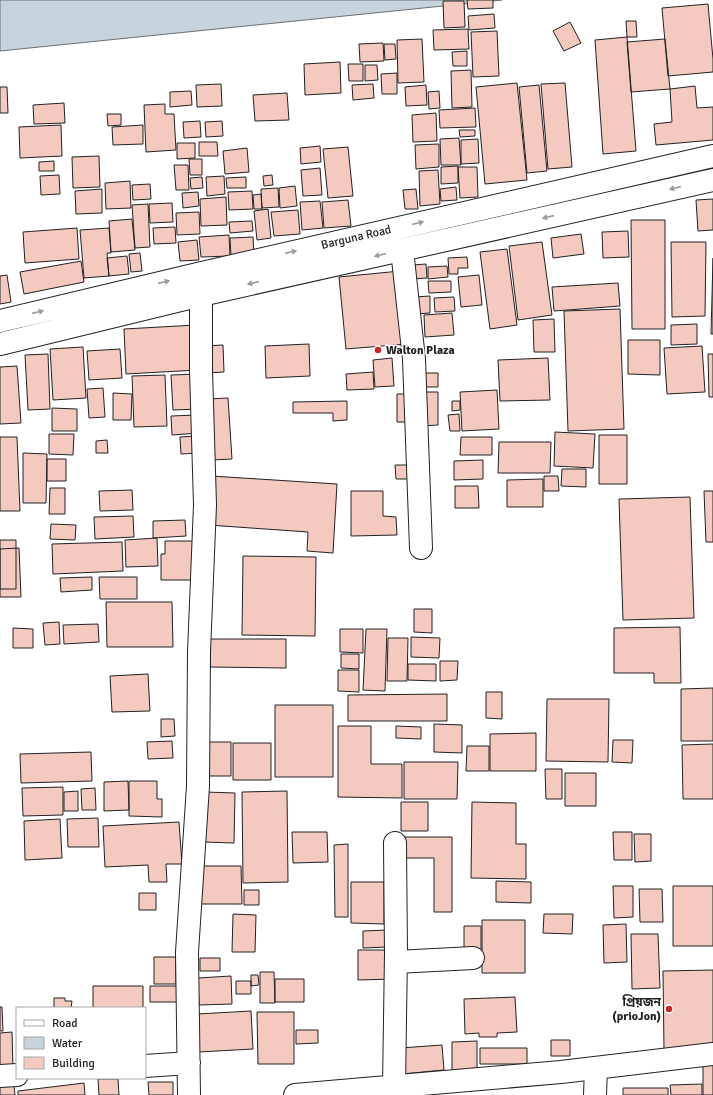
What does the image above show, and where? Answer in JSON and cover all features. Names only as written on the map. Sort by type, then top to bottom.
[{"type":"street","name":"Barguna Road","points":[[0,321],[202,273],[713,156]]},
{"type":"street","name":"Barguna Road","points":[[0,344],[201,295],[713,180]]},
{"type":"street","points":[[402,250],[414,359],[421,548]]},
{"type":"street","points":[[189,1095],[187,952],[198,786],[199,652],[205,505],[201,370],[201,295]]},
{"type":"street","points":[[394,1086],[396,962],[395,843]]},
{"type":"street","points":[[396,962],[473,958]]},
{"type":"street","points":[[295,1095],[561,1072],[713,1054]]},
{"type":"street","points":[[146,1066],[189,1063]]},
{"type":"street","points":[[596,1068],[596,1095]]},
{"type":"street","points":[[0,1076],[16,1075]]},
{"type":"water","points":[[0,0],[502,0],[0,51]]},
{"type":"building","points":[[467,0],[493,0],[493,8],[468,9]]},
{"type":"building","points":[[443,1],[464,1],[465,27],[444,28]]},
{"type":"building","points":[[708,4],[713,72],[668,76],[662,8]]},
{"type":"building","points":[[494,14],[495,28],[469,30],[468,16]]},
{"type":"building","points":[[626,21],[636,21],[637,37],[627,37]]},
{"type":"building","points":[[570,22],[581,43],[564,51],[553,31]]},
{"type":"building","points":[[468,29],[469,49],[434,50],[433,30]]},
{"type":"building","points":[[497,31],[499,76],[473,77],[471,32]]},
{"type":"building","points":[[627,37],[636,151],[603,154],[595,40]]},
{"type":"building","points":[[422,39],[424,82],[398,83],[397,40]]},
{"type":"building","points":[[665,39],[670,89],[631,92],[627,42]]},
{"type":"building","points":[[383,43],[384,61],[360,62],[359,44]]},
{"type":"building","points":[[384,44],[395,44],[396,59],[385,60]]},
{"type":"building","points":[[467,51],[467,66],[453,66],[452,52]]},
{"type":"building","points":[[340,62],[341,93],[305,95],[304,64]]},
{"type":"building","points":[[348,64],[363,64],[363,81],[349,81]]},
{"type":"building","points":[[365,65],[377,65],[378,80],[365,81]]},
{"type":"building","points":[[471,70],[472,107],[452,108],[451,71]]},
{"type":"building","points":[[397,73],[397,94],[382,94],[381,74]]},
{"type":"building","points":[[517,83],[527,180],[485,184],[476,87]]},
{"type":"building","points":[[565,83],[572,167],[548,169],[541,84]]},
{"type":"building","points":[[221,84],[222,106],[197,107],[196,85]]},
{"type":"building","points":[[373,84],[374,98],[353,100],[352,85]]},
{"type":"building","points":[[426,85],[427,105],[406,106],[405,87]]},
{"type":"building","points":[[539,85],[547,171],[527,173],[519,87]]},
{"type":"building","points":[[695,86],[697,108],[713,107],[713,140],[656,145],[654,124],[672,122],[670,89]]},
{"type":"building","points":[[0,87],[7,87],[8,113],[0,113]]},
{"type":"building","points":[[191,91],[192,105],[170,107],[170,92]]},
{"type":"building","points":[[439,91],[440,108],[429,109],[428,92]]},
{"type":"building","points":[[287,93],[289,120],[255,121],[253,95]]},
{"type":"building","points":[[64,103],[65,123],[34,124],[33,105]]},
{"type":"building","points":[[165,104],[165,114],[174,114],[176,150],[146,152],[144,105]]},
{"type":"building","points":[[475,108],[476,127],[440,128],[439,110]]},
{"type":"building","points":[[436,113],[437,141],[413,142],[412,115]]},
{"type":"building","points":[[107,114],[121,114],[121,125],[108,126]]},
{"type":"building","points":[[200,121],[201,137],[184,138],[183,122]]},
{"type":"building","points":[[222,121],[223,136],[206,137],[205,122]]},
{"type":"building","points":[[61,125],[62,156],[20,158],[19,127]]},
{"type":"building","points":[[143,125],[143,144],[113,145],[112,127]]},
{"type":"building","points":[[459,130],[475,130],[475,136],[460,137]]},
{"type":"building","points":[[459,138],[461,165],[441,165],[440,139]]},
{"type":"building","points":[[478,139],[479,163],[461,164],[461,140]]},
{"type":"building","points":[[199,142],[217,142],[218,156],[199,156]]},
{"type":"building","points":[[177,143],[195,143],[195,158],[177,159]]},
{"type":"building","points":[[439,144],[439,167],[416,169],[415,145]]},
{"type":"building","points":[[320,146],[321,162],[301,164],[300,148]]},
{"type":"building","points":[[348,147],[353,196],[328,198],[323,149]]},
{"type":"building","points":[[247,148],[249,172],[225,174],[223,151]]},
{"type":"building","points":[[99,156],[100,187],[73,188],[72,157]]},
{"type":"building","points":[[189,159],[202,159],[202,175],[190,175]]},
{"type":"building","points":[[54,161],[54,171],[39,171],[39,162]]},
{"type":"building","points":[[174,165],[188,165],[189,190],[176,190]]},
{"type":"building","points":[[458,166],[458,183],[441,184],[441,167]]},
{"type":"building","points":[[458,167],[477,167],[478,197],[460,198]]},
{"type":"building","points":[[320,168],[322,195],[303,196],[301,170]]},
{"type":"building","points":[[438,170],[440,204],[420,206],[419,171]]},
{"type":"building","points":[[59,175],[60,194],[41,195],[40,176]]},
{"type":"building","points":[[272,175],[273,185],[264,186],[263,176]]},
{"type":"building","points":[[224,176],[225,194],[207,196],[206,177]]},
{"type":"building","points":[[202,177],[203,188],[191,189],[190,178]]},
{"type":"building","points":[[246,177],[246,188],[227,188],[226,178]]},
{"type":"building","points":[[130,181],[131,208],[106,209],[105,183]]},
{"type":"building","points":[[150,184],[151,199],[133,200],[132,185]]},
{"type":"building","points":[[295,186],[297,206],[280,208],[279,188]]},
{"type":"building","points":[[456,187],[457,200],[441,201],[440,189]]},
{"type":"building","points":[[278,188],[279,207],[262,208],[261,189]]},
{"type":"building","points":[[102,189],[102,213],[76,214],[75,191]]},
{"type":"building","points":[[416,189],[418,209],[405,209],[403,190]]},
{"type":"building","points":[[252,191],[253,209],[229,210],[228,192]]},
{"type":"building","points":[[198,192],[199,206],[183,208],[182,193]]},
{"type":"building","points":[[261,194],[262,209],[254,209],[253,195]]},
{"type":"building","points":[[226,197],[227,225],[201,226],[200,199]]},
{"type":"building","points":[[713,199],[713,230],[698,231],[696,200]]},
{"type":"building","points":[[348,200],[351,226],[324,228],[322,202]]},
{"type":"building","points":[[320,201],[323,228],[302,230],[300,202]]},
{"type":"building","points":[[172,203],[173,222],[150,223],[149,204]]},
{"type":"building","points":[[148,204],[150,247],[135,248],[132,205]]},
{"type":"building","points":[[268,209],[271,238],[257,240],[254,211]]},
{"type":"building","points":[[298,210],[300,234],[274,236],[271,212]]},
{"type":"building","points":[[199,212],[200,234],[177,235],[176,213]]},
{"type":"building","points":[[132,219],[135,250],[111,252],[109,221]]},
{"type":"building","points":[[631,220],[665,220],[665,329],[632,329]]},
{"type":"building","points":[[252,221],[253,231],[230,233],[229,222]]},
{"type":"building","points":[[175,227],[176,243],[154,244],[153,228]]},
{"type":"building","points":[[77,228],[79,259],[25,263],[23,232]]},
{"type":"building","points":[[109,228],[111,253],[107,253],[109,276],[84,278],[80,230]]},
{"type":"building","points":[[628,231],[629,257],[603,258],[602,232]]},
{"type":"building","points":[[581,234],[584,254],[553,258],[551,238]]},
{"type":"building","points":[[229,235],[230,256],[201,257],[199,237]]},
{"type":"building","points":[[253,237],[254,255],[231,256],[230,238]]},
{"type":"building","points":[[197,240],[199,260],[180,261],[178,242]]},
{"type":"building","points":[[542,242],[552,315],[518,320],[509,246]]},
{"type":"building","points":[[671,242],[706,242],[705,316],[672,317]]},
{"type":"building","points":[[507,249],[517,325],[490,329],[480,252]]},
{"type":"building","points":[[140,253],[142,271],[131,272],[129,254]]},
{"type":"building","points":[[127,256],[129,274],[109,276],[107,258]]},
{"type":"building","points":[[467,257],[468,268],[458,268],[458,274],[449,274],[448,258]]},
{"type":"building","points":[[713,258],[713,334],[711,334]]},
{"type":"building","points":[[81,261],[84,282],[24,294],[20,272]]},
{"type":"building","points":[[426,264],[427,278],[413,279],[413,265]]},
{"type":"building","points":[[447,266],[448,277],[428,279],[428,267]]},
{"type":"building","points":[[400,271],[407,344],[346,349],[339,277]]},
{"type":"building","points":[[7,275],[11,302],[0,304],[0,276]]},
{"type":"building","points":[[479,275],[482,305],[461,307],[458,277]]},
{"type":"building","points":[[428,281],[451,281],[451,292],[429,293]]},
{"type":"building","points":[[618,283],[620,306],[554,311],[552,287]]},
{"type":"building","points":[[430,296],[430,313],[415,314],[414,297]]},
{"type":"building","points":[[454,297],[455,311],[435,312],[434,298]]},
{"type":"building","points":[[620,309],[624,429],[568,431],[564,311]]},
{"type":"building","points":[[452,313],[454,335],[425,337],[424,315]]},
{"type":"building","points":[[554,319],[555,352],[534,352],[533,320]]},
{"type":"building","points":[[697,324],[697,344],[671,345],[671,325]]},
{"type":"building","points":[[196,325],[198,370],[126,374],[124,329]]},
{"type":"building","points":[[628,340],[660,340],[660,375],[628,374]]},
{"type":"building","points":[[309,344],[310,376],[266,378],[265,346]]},
{"type":"building","points":[[223,345],[224,372],[206,373],[204,346]]},
{"type":"building","points":[[702,346],[705,392],[667,394],[664,348]]},
{"type":"building","points":[[83,347],[86,398],[53,400],[50,349]]},
{"type":"building","points":[[120,349],[122,378],[89,380],[87,351]]},
{"type":"building","points":[[48,354],[50,409],[28,410],[25,355]]},
{"type":"building","points":[[708,354],[713,354],[713,397],[709,397]]},
{"type":"building","points":[[392,358],[394,386],[375,387],[373,360]]},
{"type":"building","points":[[548,358],[550,400],[500,401],[498,360]]},
{"type":"building","points":[[17,366],[21,423],[0,424],[0,367]]},
{"type":"building","points":[[373,372],[374,389],[347,390],[346,374]]},
{"type":"building","points":[[421,373],[438,373],[438,387],[422,387]]},
{"type":"building","points":[[198,374],[199,409],[173,410],[171,375]]},
{"type":"building","points":[[165,375],[167,426],[134,427],[132,376]]},
{"type":"building","points":[[103,388],[105,417],[89,418],[87,389]]},
{"type":"building","points":[[497,390],[499,429],[462,431],[460,392]]},
{"type":"building","points":[[420,392],[438,392],[438,425],[421,426]]},
{"type":"building","points":[[113,393],[132,394],[131,420],[113,420]]},
{"type":"building","points":[[397,394],[414,394],[415,422],[397,422]]},
{"type":"building","points":[[228,398],[232,459],[212,460],[208,399]]},
{"type":"building","points":[[347,401],[347,420],[333,421],[333,413],[293,413],[293,402]]},
{"type":"building","points":[[452,401],[460,401],[460,410],[452,411]]},
{"type":"building","points":[[52,408],[77,409],[77,431],[52,431]]},
{"type":"building","points":[[459,414],[460,431],[450,431],[448,415]]},
{"type":"building","points":[[197,415],[199,433],[172,435],[171,416]]},
{"type":"building","points":[[555,432],[595,434],[593,468],[554,466]]},
{"type":"building","points":[[49,434],[74,434],[73,455],[49,454]]},
{"type":"building","points":[[599,435],[627,435],[627,484],[599,484]]},
{"type":"building","points":[[197,436],[198,453],[181,454],[180,437]]},
{"type":"building","points":[[0,437],[17,437],[20,511],[0,511]]},
{"type":"building","points":[[461,437],[492,437],[492,455],[460,455]]},
{"type":"building","points":[[107,440],[108,453],[96,453],[96,441]]},
{"type":"building","points":[[499,442],[551,442],[550,473],[498,473]]},
{"type":"building","points":[[23,453],[47,454],[46,503],[23,503]]},
{"type":"building","points":[[47,459],[66,459],[66,481],[47,481]]},
{"type":"building","points":[[483,460],[483,479],[454,480],[454,461]]},
{"type":"building","points":[[395,465],[409,465],[409,479],[396,479]]},
{"type":"building","points":[[562,469],[586,469],[586,487],[561,486]]},
{"type":"building","points":[[211,476],[337,484],[333,553],[307,551],[308,532],[208,525]]},
{"type":"building","points":[[544,476],[558,476],[559,491],[544,491]]},
{"type":"building","points":[[543,479],[543,507],[507,507],[507,480]]},
{"type":"building","points":[[455,486],[478,486],[479,508],[455,508]]},
{"type":"building","points":[[50,488],[65,488],[65,514],[49,514]]},
{"type":"building","points":[[132,490],[133,510],[100,511],[99,491]]},
{"type":"building","points":[[351,491],[383,491],[383,516],[396,517],[397,535],[351,536]]},
{"type":"building","points":[[704,491],[713,491],[713,542],[706,542]]},
{"type":"building","points":[[690,497],[694,618],[623,620],[619,499]]},
{"type":"building","points":[[133,516],[134,537],[95,539],[94,517]]},
{"type":"building","points":[[185,520],[186,536],[153,538],[153,521]]},
{"type":"building","points":[[51,524],[76,525],[75,540],[50,539]]},
{"type":"building","points":[[157,538],[158,566],[126,567],[125,540]]},
{"type":"building","points":[[0,540],[16,540],[16,589],[0,589]]},
{"type":"building","points":[[165,541],[198,541],[198,580],[161,580],[161,554],[165,554]]},
{"type":"building","points":[[122,542],[123,571],[53,574],[52,544]]},
{"type":"building","points":[[19,548],[21,597],[0,597],[0,549]]},
{"type":"building","points":[[243,556],[316,557],[315,636],[242,635]]},
{"type":"building","points":[[92,577],[92,590],[61,592],[60,578]]},
{"type":"building","points":[[99,577],[137,577],[137,599],[100,599]]},
{"type":"building","points":[[106,602],[172,602],[173,647],[107,647]]},
{"type":"building","points":[[414,609],[432,609],[432,633],[414,632]]},
{"type":"building","points":[[59,622],[60,644],[45,645],[43,623]]},
{"type":"building","points":[[98,624],[99,642],[64,644],[63,625]]},
{"type":"building","points":[[680,627],[681,683],[654,683],[654,673],[614,673],[614,628]]},
{"type":"building","points":[[13,628],[33,629],[33,648],[13,648]]},
{"type":"building","points":[[340,629],[363,629],[363,653],[340,652]]},
{"type":"building","points":[[366,629],[387,629],[385,691],[363,690]]},
{"type":"building","points":[[411,637],[440,638],[439,658],[411,657]]},
{"type":"building","points":[[388,638],[408,638],[407,681],[387,681]]},
{"type":"building","points":[[210,639],[286,639],[286,668],[210,667]]},
{"type":"building","points":[[341,654],[359,654],[359,669],[341,668]]},
{"type":"building","points":[[440,661],[458,661],[457,680],[440,681]]},
{"type":"building","points":[[408,664],[436,664],[436,681],[408,680]]},
{"type":"building","points":[[338,670],[359,670],[359,692],[338,691]]},
{"type":"building","points":[[148,674],[150,711],[112,712],[110,676]]},
{"type":"building","points":[[713,688],[713,741],[681,741],[681,689]]},
{"type":"building","points":[[486,692],[502,692],[502,719],[486,718]]},
{"type":"building","points":[[447,694],[447,721],[348,721],[348,695]]},
{"type":"building","points":[[547,699],[609,699],[608,762],[546,761]]},
{"type":"building","points":[[275,705],[333,705],[333,777],[275,777]]},
{"type":"building","points":[[161,719],[174,719],[175,736],[161,737]]},
{"type":"building","points":[[434,724],[462,725],[462,753],[434,752]]},
{"type":"building","points":[[338,726],[371,726],[371,764],[402,764],[402,798],[338,797]]},
{"type":"building","points":[[396,726],[421,727],[421,739],[396,738]]},
{"type":"building","points":[[536,733],[536,771],[490,771],[490,734]]},
{"type":"building","points":[[613,740],[633,740],[632,763],[612,762]]},
{"type":"building","points":[[172,741],[173,758],[148,759],[147,742]]},
{"type":"building","points":[[206,742],[231,742],[231,776],[206,776]]},
{"type":"building","points":[[233,743],[271,743],[271,780],[233,780]]},
{"type":"building","points":[[713,744],[713,799],[683,799],[682,745]]},
{"type":"building","points":[[467,746],[489,746],[489,771],[466,771]]},
{"type":"building","points":[[91,752],[92,781],[21,783],[20,754]]},
{"type":"building","points":[[404,762],[458,762],[457,799],[404,799]]},
{"type":"building","points":[[545,769],[562,769],[562,799],[546,799]]},
{"type":"building","points":[[565,773],[596,773],[596,806],[565,806]]},
{"type":"building","points":[[128,781],[129,810],[104,811],[104,782]]},
{"type":"building","points":[[129,781],[157,781],[157,799],[162,799],[162,817],[129,816]]},
{"type":"building","points":[[63,787],[63,815],[23,816],[22,788]]},
{"type":"building","points":[[95,788],[96,810],[82,810],[81,789]]},
{"type":"building","points":[[78,791],[78,811],[64,811],[64,792]]},
{"type":"building","points":[[287,791],[288,882],[243,883],[242,792]]},
{"type":"building","points":[[205,792],[235,793],[234,843],[204,842]]},
{"type":"building","points":[[401,802],[428,802],[428,831],[401,831]]},
{"type":"building","points":[[472,802],[516,803],[516,844],[526,844],[526,879],[471,878]]},
{"type":"building","points":[[98,818],[99,847],[68,847],[67,819]]},
{"type":"building","points":[[60,819],[62,858],[25,860],[24,821]]},
{"type":"building","points":[[179,822],[182,864],[166,864],[167,882],[149,882],[148,865],[105,867],[103,826]]},
{"type":"building","points":[[292,832],[327,832],[328,862],[293,863]]},
{"type":"building","points":[[613,832],[632,832],[632,860],[614,860]]},
{"type":"building","points":[[634,834],[651,834],[651,861],[635,862]]},
{"type":"building","points":[[400,837],[452,837],[452,912],[434,912],[434,858],[400,858]]},
{"type":"building","points":[[348,844],[348,917],[335,917],[334,845]]},
{"type":"building","points":[[199,866],[241,866],[242,904],[200,904]]},
{"type":"building","points":[[496,881],[531,882],[531,903],[496,902]]},
{"type":"building","points":[[351,882],[384,882],[384,924],[351,923]]},
{"type":"building","points":[[613,886],[633,886],[633,917],[614,918]]},
{"type":"building","points":[[673,886],[713,886],[713,946],[673,946]]},
{"type":"building","points":[[639,889],[662,889],[663,922],[640,922]]},
{"type":"building","points":[[244,890],[259,890],[259,905],[244,905]]},
{"type":"building","points":[[139,893],[156,893],[156,910],[139,910]]},
{"type":"building","points":[[233,914],[256,915],[255,952],[232,952]]},
{"type":"building","points":[[544,914],[573,914],[572,934],[543,933]]},
{"type":"building","points":[[482,920],[525,920],[525,973],[482,973]]},
{"type":"building","points":[[626,924],[627,962],[604,963],[603,925]]},
{"type":"building","points":[[464,926],[481,926],[481,951],[464,951]]},
{"type":"building","points":[[386,930],[387,947],[363,948],[363,931]]},
{"type":"building","points":[[631,934],[658,934],[660,988],[632,989]]},
{"type":"building","points":[[358,950],[392,950],[393,979],[358,980]]},
{"type":"building","points":[[154,957],[176,957],[176,984],[154,984]]},
{"type":"building","points":[[200,958],[220,958],[220,971],[200,971]]},
{"type":"building","points":[[713,970],[713,1049],[664,1050],[663,971]]},
{"type":"building","points":[[260,972],[274,972],[275,1003],[260,1003]]},
{"type":"building","points":[[251,975],[258,975],[259,985],[251,986]]},
{"type":"building","points":[[231,976],[232,1004],[199,1005],[198,978]]},
{"type":"building","points":[[275,979],[304,979],[304,1002],[275,1002]]},
{"type":"building","points":[[236,981],[251,981],[251,994],[236,994]]},
{"type":"building","points":[[93,986],[143,986],[143,1007],[93,1007]]},
{"type":"building","points":[[150,986],[177,986],[177,1002],[150,1002]]},
{"type":"building","points":[[515,997],[517,1032],[497,1033],[497,1037],[479,1037],[479,1033],[465,1034],[464,999]]},
{"type":"building","points":[[54,998],[65,998],[65,1001],[72,1001],[71,1007],[54,1007]]},
{"type":"building","points":[[0,1007],[2,1007],[3,1031],[0,1031]]},
{"type":"building","points":[[251,1011],[253,1049],[199,1052],[197,1014]]},
{"type":"building","points":[[257,1012],[294,1012],[294,1064],[258,1064]]},
{"type":"building","points":[[296,1030],[318,1030],[318,1043],[296,1044]]},
{"type":"building","points":[[12,1032],[13,1069],[0,1070],[0,1033]]},
{"type":"building","points":[[551,1040],[570,1040],[570,1056],[551,1056]]},
{"type":"building","points":[[477,1041],[477,1070],[452,1071],[452,1042]]},
{"type":"building","points":[[442,1045],[444,1070],[402,1074],[400,1048]]},
{"type":"building","points":[[480,1048],[527,1048],[527,1064],[480,1064]]},
{"type":"building","points":[[703,1061],[713,1061],[713,1095],[703,1095]]},
{"type":"building","points":[[98,1079],[118,1079],[119,1095],[99,1095]]},
{"type":"building","points":[[148,1082],[173,1082],[173,1095],[149,1095]]},
{"type":"building","points":[[84,1083],[85,1095],[18,1095],[18,1091]]},
{"type":"building","points":[[702,1084],[702,1095],[671,1095],[670,1085]]},
{"type":"building","points":[[0,1086],[14,1086],[15,1095],[0,1095]]},
{"type":"building","points":[[623,1088],[668,1088],[668,1095],[623,1095]]},
{"type":"place","name":"Walton Plaza","points":[[378,350]]},
{"type":"place","name":"প্রিয়জন (prioJon)","points":[[669,1009]]}]
